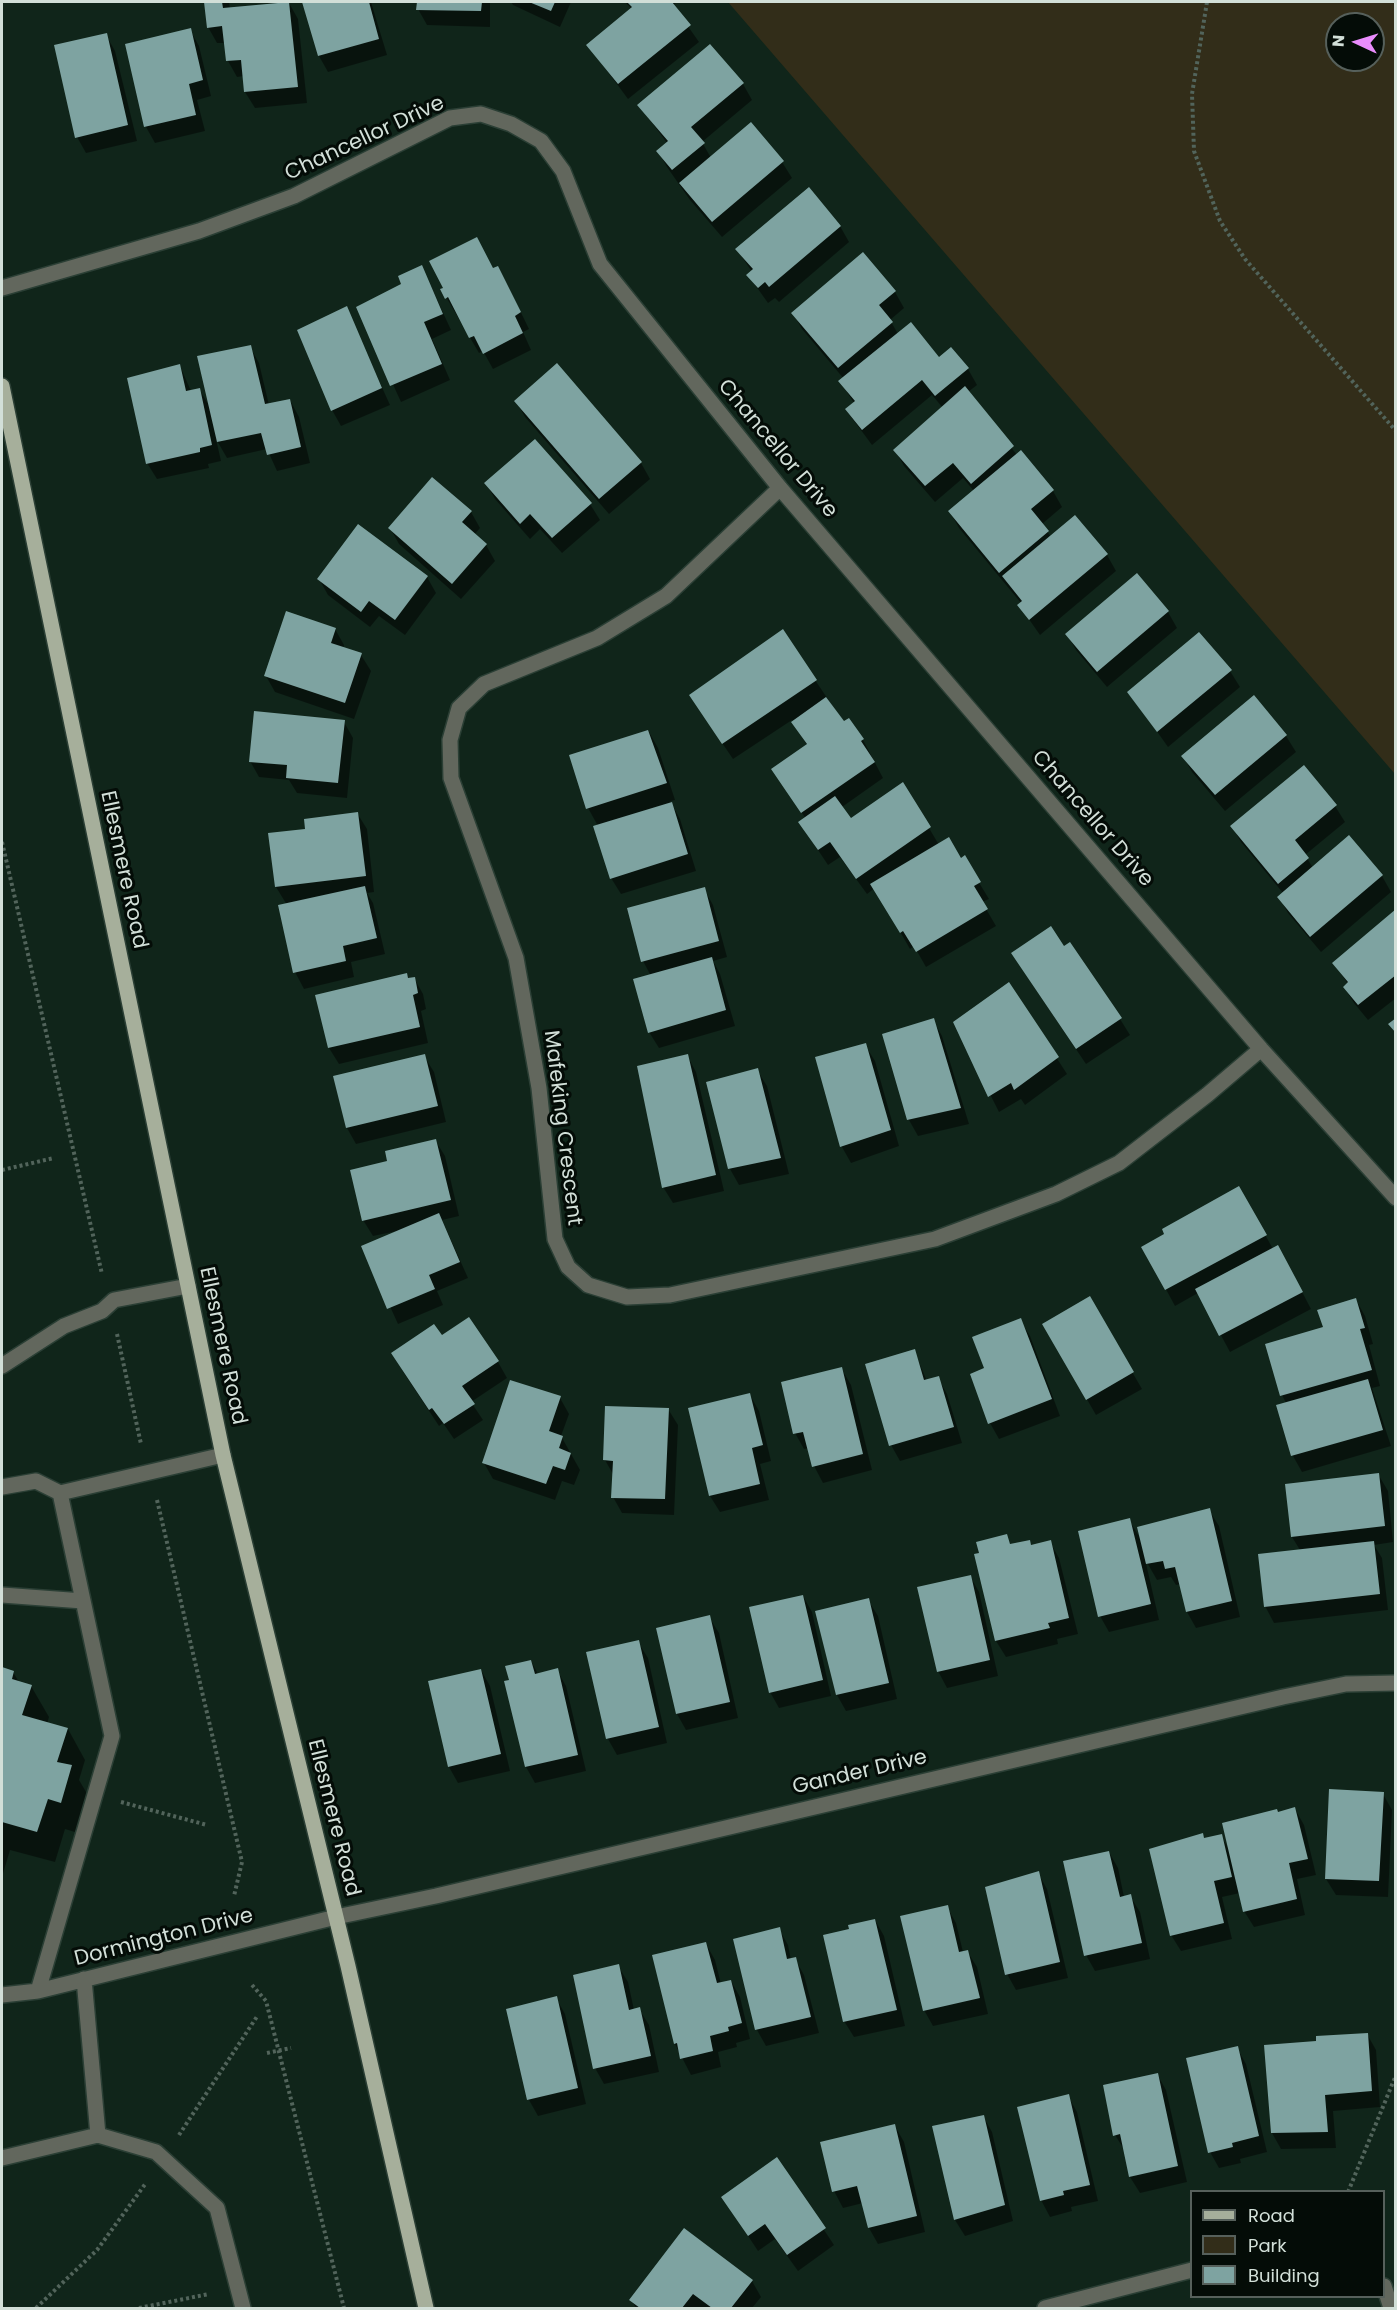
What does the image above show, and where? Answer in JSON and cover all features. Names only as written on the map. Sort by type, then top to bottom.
[{"type":"main road","name":"Ellesmere Road","points":[[2,386],[223,1455],[336,1917],[426,2308]]},
{"type":"street","name":"Chancellor Drive","points":[[2,288],[199,231],[294,196],[450,118],[481,114],[511,123],[541,141],[563,171],[600,264],[780,488],[1261,1049],[1395,1198]]},
{"type":"street","name":"Mafeking Crescent","points":[[780,488],[666,596],[597,638],[484,684],[459,708],[450,740],[451,778],[516,958],[539,1088],[555,1239],[568,1267],[588,1285],[627,1296],[670,1294],[935,1239],[1056,1194],[1119,1163],[1208,1095],[1261,1049]]},
{"type":"street","points":[[2,1366],[64,1326],[102,1311],[114,1300],[188,1286]]},
{"type":"street","points":[[2,1487],[36,1481],[60,1493],[223,1455]]},
{"type":"street","points":[[38,1991],[112,1736],[60,1493]]},
{"type":"street","points":[[2,1595],[83,1601]]},
{"type":"street","name":"Gander Drive","points":[[336,1917],[436,1896],[1283,1697],[1346,1684],[1395,1683]]},
{"type":"street","name":"Dormington Drive","points":[[2,1995],[38,1991],[336,1917]]},
{"type":"street","points":[[84,1979],[98,2135]]},
{"type":"street","points":[[2,2158],[98,2135],[156,2152],[217,2208],[243,2308]]},
{"type":"street","points":[[1044,2308],[1190,2270]]},
{"type":"street","points":[[1385,2292],[1390,2308]]},
{"type":"path","points":[[1208,2],[1192,94],[1194,151],[1220,221],[1245,259],[1395,431]]},
{"type":"path","points":[[2,842],[102,1265],[102,1311],[117,1333],[141,1440],[140,1475],[157,1499],[242,1862],[234,1896]]},
{"type":"path","points":[[2,1170],[54,1158]]},
{"type":"path","points":[[94,1796],[207,1825]]},
{"type":"path","points":[[252,1985],[266,2001],[344,2308]]},
{"type":"path","points":[[267,2053],[291,2048]]},
{"type":"path","points":[[1349,2190],[1395,2075]]},
{"type":"path","points":[[139,2308],[239,2287]]},
{"type":"green space","points":[[728,2],[1395,2],[1395,774]]},
{"type":"building","points":[[204,2],[222,2],[223,8],[289,2],[298,87],[244,92],[241,60],[226,61],[222,26],[207,28]]},
{"type":"building","points":[[302,2],[369,2],[379,39],[318,56]]},
{"type":"building","points":[[417,2],[482,2],[481,11],[416,10]]},
{"type":"building","points":[[529,2],[555,2],[551,11]]},
{"type":"building","points":[[627,2],[672,2],[691,25],[618,84],[586,45],[632,7]]},
{"type":"building","points":[[191,28],[203,80],[189,84],[196,115],[144,127],[125,44]]},
{"type":"building","points":[[107,33],[128,125],[75,138],[54,45]]},
{"type":"building","points":[[710,44],[744,83],[691,127],[705,143],[672,170],[656,151],[668,141],[637,105]]},
{"type":"building","points":[[751,122],[784,161],[712,222],[679,183]]},
{"type":"building","points":[[809,187],[841,226],[769,287],[765,282],[758,288],[746,275],[753,269],[735,249]]},
{"type":"building","points":[[477,237],[493,268],[498,266],[521,312],[515,316],[523,333],[483,354],[474,336],[469,338],[448,297],[445,299],[440,289],[443,288],[429,261]]},
{"type":"building","points":[[863,252],[896,291],[879,305],[893,322],[838,368],[791,313]]},
{"type":"building","points":[[422,265],[443,314],[424,322],[442,364],[390,386],[356,307],[401,284],[398,276]]},
{"type":"building","points":[[347,306],[382,388],[331,411],[297,330]]},
{"type":"building","points":[[911,322],[939,357],[951,347],[969,368],[935,396],[922,380],[862,430],[845,409],[855,401],[838,381]]},
{"type":"building","points":[[251,345],[265,404],[290,399],[301,447],[267,455],[261,433],[217,442],[197,356]]},
{"type":"building","points":[[557,363],[642,462],[599,499],[514,401]]},
{"type":"building","points":[[180,364],[186,391],[200,388],[212,445],[200,448],[200,452],[146,464],[127,378]]},
{"type":"building","points":[[965,386],[1014,446],[971,484],[953,463],[925,486],[893,450]]},
{"type":"building","points":[[535,439],[592,503],[552,538],[530,514],[520,524],[484,483]]},
{"type":"building","points":[[1021,450],[1054,490],[1031,509],[1049,531],[999,573],[948,511]]},
{"type":"building","points":[[432,477],[472,511],[462,522],[487,544],[452,584],[388,528]]},
{"type":"building","points":[[1075,515],[1108,554],[1029,620],[1017,605],[1022,601],[1002,576]]},
{"type":"building","points":[[358,524],[428,576],[395,620],[369,601],[361,612],[317,579]]},
{"type":"building","points":[[1137,573],[1169,611],[1097,672],[1065,634]]},
{"type":"building","points":[[286,611],[336,628],[331,643],[362,653],[345,703],[264,676]]},
{"type":"building","points":[[783,629],[817,680],[722,744],[689,695]]},
{"type":"building","points":[[1199,632],[1232,670],[1157,732],[1127,692]]},
{"type":"building","points":[[1254,695],[1287,735],[1215,795],[1181,756]]},
{"type":"building","points":[[826,697],[844,721],[849,718],[864,739],[861,741],[875,762],[801,813],[771,769],[807,744],[791,722]]},
{"type":"building","points":[[254,711],[345,720],[338,783],[286,778],[287,765],[249,762]]},
{"type":"building","points":[[648,730],[667,783],[586,809],[569,755]]},
{"type":"building","points":[[1304,765],[1337,805],[1295,840],[1309,858],[1278,884],[1230,826]]},
{"type":"building","points":[[903,782],[931,827],[856,879],[830,842],[818,850],[798,822],[835,796],[851,818]]},
{"type":"building","points":[[672,802],[688,854],[610,879],[593,826]]},
{"type":"building","points":[[358,812],[366,876],[275,887],[268,833],[305,829],[304,819]]},
{"type":"building","points":[[1349,835],[1383,875],[1310,937],[1277,897]]},
{"type":"building","points":[[949,837],[961,858],[965,855],[981,882],[974,886],[988,909],[916,952],[903,931],[900,933],[870,884]]},
{"type":"building","points":[[365,886],[377,938],[343,946],[346,961],[293,973],[278,905]]},
{"type":"building","points":[[705,887],[719,941],[641,962],[627,908]]},
{"type":"building","points":[[1396,909],[1396,975],[1358,1005],[1343,987],[1348,982],[1332,963]]},
{"type":"building","points":[[1051,926],[1064,946],[1070,942],[1122,1018],[1076,1049],[1011,953]]},
{"type":"building","points":[[712,957],[726,1010],[648,1033],[633,979]]},
{"type":"building","points":[[407,973],[408,978],[415,977],[418,993],[413,995],[420,1027],[328,1048],[315,995]]},
{"type":"building","points":[[1009,982],[1059,1057],[1014,1090],[1011,1083],[988,1097],[953,1022]]},
{"type":"building","points":[[934,1018],[961,1108],[907,1120],[882,1034]]},
{"type":"building","points":[[1396,1018],[1396,1033],[1388,1024]]},
{"type":"building","points":[[866,1043],[891,1130],[840,1147],[815,1057]]},
{"type":"building","points":[[425,1054],[438,1106],[346,1128],[333,1076]]},
{"type":"building","points":[[688,1054],[716,1175],[662,1188],[637,1066]]},
{"type":"building","points":[[758,1068],[781,1158],[728,1169],[706,1082]]},
{"type":"building","points":[[436,1139],[451,1200],[362,1221],[350,1170],[387,1161],[385,1151]]},
{"type":"building","points":[[1239,1186],[1267,1235],[1165,1290],[1141,1247],[1164,1234],[1162,1229]]},
{"type":"building","points":[[439,1213],[460,1262],[429,1275],[435,1289],[387,1309],[361,1246]]},
{"type":"building","points":[[1278,1245],[1303,1292],[1219,1336],[1195,1289]]},
{"type":"building","points":[[1090,1296],[1134,1372],[1086,1400],[1042,1324]]},
{"type":"building","points":[[1356,1298],[1365,1328],[1360,1329],[1372,1370],[1280,1396],[1265,1344],[1323,1327],[1317,1310]]},
{"type":"building","points":[[469,1317],[499,1361],[462,1386],[475,1404],[444,1424],[432,1408],[429,1410],[391,1353],[434,1324],[442,1335]]},
{"type":"building","points":[[1021,1318],[1052,1399],[988,1424],[970,1374],[984,1368],[972,1337]]},
{"type":"building","points":[[915,1349],[924,1380],[939,1376],[954,1427],[889,1446],[865,1364]]},
{"type":"building","points":[[842,1367],[863,1454],[812,1467],[803,1432],[793,1434],[781,1382]]},
{"type":"building","points":[[1368,1379],[1383,1430],[1291,1456],[1276,1405]]},
{"type":"building","points":[[510,1380],[561,1396],[549,1431],[563,1436],[559,1448],[571,1453],[565,1470],[553,1466],[546,1484],[482,1463]]},
{"type":"building","points":[[750,1393],[763,1445],[752,1448],[760,1484],[709,1496],[688,1408]]},
{"type":"building","points":[[605,1406],[669,1408],[665,1499],[611,1498],[613,1461],[603,1460]]},
{"type":"building","points":[[1379,1473],[1385,1526],[1291,1537],[1285,1484]]},
{"type":"building","points":[[1210,1508],[1232,1601],[1186,1612],[1175,1567],[1165,1569],[1163,1561],[1146,1564],[1137,1527]]},
{"type":"building","points":[[1130,1518],[1151,1604],[1098,1617],[1078,1531]]},
{"type":"building","points":[[1007,1534],[1010,1544],[1030,1540],[1031,1545],[1051,1540],[1069,1618],[1048,1623],[1050,1628],[995,1641],[974,1554],[979,1553],[976,1542]]},
{"type":"building","points":[[1374,1541],[1380,1594],[1264,1607],[1258,1554]]},
{"type":"building","points":[[971,1575],[990,1660],[937,1672],[917,1587]]},
{"type":"building","points":[[803,1595],[823,1680],[769,1693],[749,1607]]},
{"type":"building","points":[[869,1598],[889,1683],[836,1695],[815,1611]]},
{"type":"building","points":[[710,1615],[730,1702],[676,1714],[656,1628]]},
{"type":"building","points":[[639,1640],[659,1727],[606,1739],[586,1652]]},
{"type":"building","points":[[531,1660],[535,1674],[558,1668],[578,1755],[525,1767],[504,1681],[509,1680],[505,1666]]},
{"type":"building","points":[[2,1667],[14,1671],[12,1679],[32,1685],[22,1715],[68,1728],[57,1762],[72,1765],[61,1803],[48,1799],[37,1832],[2,1822]]},
{"type":"building","points":[[481,1669],[501,1754],[448,1767],[428,1681]]},
{"type":"building","points":[[1329,1789],[1384,1792],[1379,1881],[1325,1879]]},
{"type":"building","points":[[1295,1807],[1308,1859],[1289,1863],[1297,1899],[1243,1912],[1222,1823],[1277,1809],[1278,1812]]},
{"type":"building","points":[[1203,1833],[1204,1838],[1222,1834],[1232,1877],[1214,1881],[1224,1923],[1170,1936],[1149,1849]]},
{"type":"building","points":[[1109,1851],[1120,1897],[1131,1894],[1142,1943],[1084,1956],[1063,1861]]},
{"type":"building","points":[[1039,1871],[1060,1962],[1005,1975],[985,1887]]},
{"type":"building","points":[[948,1905],[959,1952],[968,1950],[980,1998],[923,2011],[900,1916]]},
{"type":"building","points":[[875,1919],[897,2010],[843,2022],[823,1935],[849,1929],[848,1925]]},
{"type":"building","points":[[780,1927],[787,1959],[796,1957],[811,2017],[755,2030],[733,1939]]},
{"type":"building","points":[[706,1942],[717,1983],[731,1980],[742,2023],[728,2027],[729,2031],[710,2036],[713,2051],[680,2059],[677,2043],[674,2044],[652,1955]]},
{"type":"building","points":[[619,1964],[629,2010],[640,2007],[651,2056],[593,2069],[573,1975]]},
{"type":"building","points":[[557,1996],[578,2088],[527,2100],[506,2009]]},
{"type":"building","points":[[1368,2033],[1372,2091],[1325,2095],[1328,2132],[1271,2133],[1264,2045],[1316,2041],[1316,2036]]},
{"type":"building","points":[[1238,2046],[1259,2136],[1232,2143],[1233,2147],[1208,2153],[1186,2058]]},
{"type":"building","points":[[1158,2073],[1178,2166],[1129,2177],[1120,2134],[1113,2136],[1103,2085]]},
{"type":"building","points":[[1069,2094],[1090,2185],[1063,2191],[1064,2195],[1040,2201],[1017,2107]]},
{"type":"building","points":[[984,2115],[1005,2205],[954,2220],[932,2126]]},
{"type":"building","points":[[895,2124],[917,2216],[868,2228],[857,2186],[832,2192],[820,2142]]},
{"type":"building","points":[[777,2157],[826,2228],[787,2255],[765,2224],[748,2236],[721,2197]]},
{"type":"building","points":[[684,2228],[753,2280],[731,2308],[712,2308],[693,2294],[682,2308],[640,2308],[629,2300]]}]
